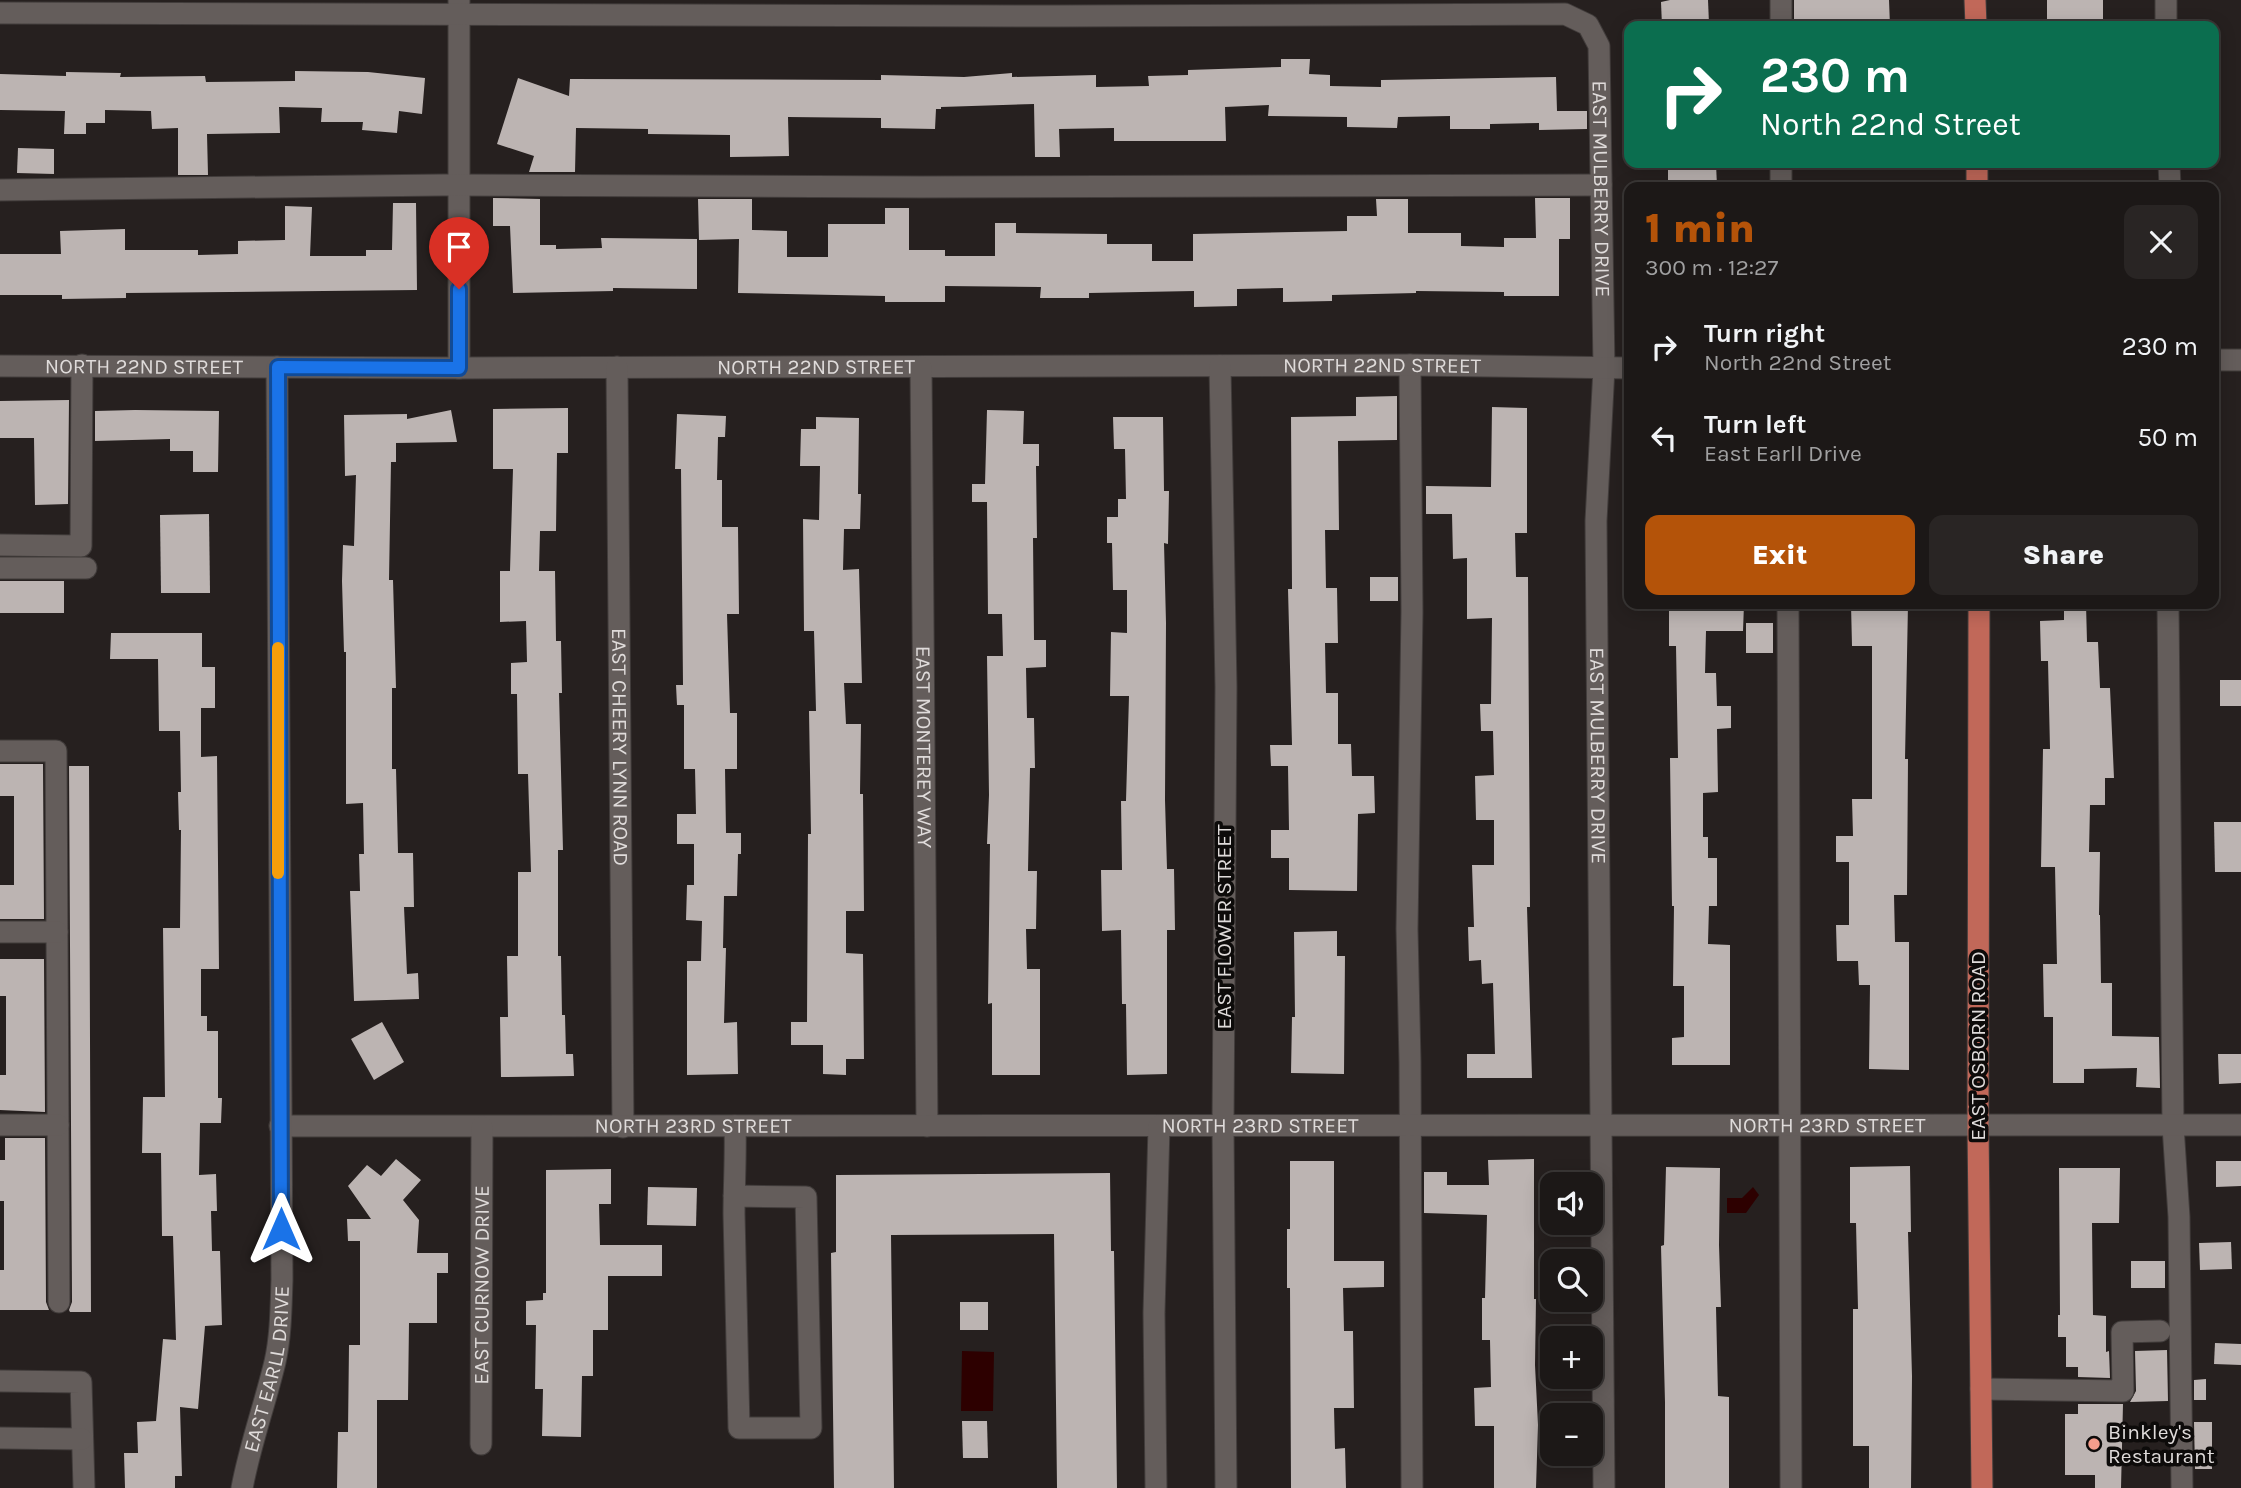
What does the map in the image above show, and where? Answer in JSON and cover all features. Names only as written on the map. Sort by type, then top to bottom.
[{"type":"main road","points":[[1975,0],[1976,21]]},
{"type":"main road","name":"EAST OSBORN ROAD","points":[[1979,609],[1978,1126],[1982,1488]]},
{"type":"street","points":[[1781,0],[1781,21]]},
{"type":"street","points":[[2166,0],[2166,21]]},
{"type":"street","points":[[0,13],[459,7],[459,368]]},
{"type":"street","name":"EAST MULBERRY DRIVE","points":[[459,7],[1565,14],[1588,24],[1599,46],[1604,368],[1596,521],[1604,1488]]},
{"type":"street","points":[[0,190],[459,185],[1601,185]]},
{"type":"street","points":[[2219,360],[2241,360]]},
{"type":"street","points":[[0,545],[82,546],[82,365]]},
{"type":"street","points":[[1410,365],[1412,611],[1407,929],[1412,1488]]},
{"type":"street","name":"NORTH 22ND STREET","points":[[0,366],[459,368],[1410,365],[1624,368]]},
{"type":"street","name":"EAST FLOWER STREET","points":[[1220,366],[1226,687],[1223,1126],[1226,1488]]},
{"type":"street","name":"EAST EARLL DRIVE","points":[[242,1488],[275,1360],[280,1332],[282,1280],[278,367]]},
{"type":"street","name":"EAST CHEERY LYNN ROAD","points":[[617,367],[623,1127]]},
{"type":"street","name":"EAST MONTEREY WAY","points":[[921,367],[927,1126]]},
{"type":"street","points":[[0,568],[86,568]]},
{"type":"street","points":[[1788,609],[1791,1488]]},
{"type":"street","points":[[2168,609],[2173,1126],[2179,1217],[2182,1488]]},
{"type":"street","points":[[0,751],[57,751],[59,1302]]},
{"type":"street","points":[[0,932],[57,932]]},
{"type":"street","points":[[0,1125],[58,1125]]},
{"type":"street","name":"NORTH 23RD STREET","points":[[280,1126],[2241,1125]]},
{"type":"street","points":[[734,1196],[806,1197],[811,1428],[739,1428],[734,1196],[735,1126]]},
{"type":"street","points":[[1156,1488],[1154,1313],[1159,1126]]},
{"type":"street","name":"EAST CURNOW DRIVE","points":[[481,1444],[482,1127]]},
{"type":"street","points":[[1981,1389],[2123,1391],[2122,1332],[2160,1331]]},
{"type":"street","points":[[0,1381],[81,1382],[84,1488]]},
{"type":"street","points":[[0,1437],[82,1439]]},
{"type":"shaded area","points":[[1753,1187],[1759,1195],[1746,1213],[1727,1213],[1727,1198],[1742,1198]]},
{"type":"shaded area","points":[[962,1351],[994,1352],[993,1411],[961,1411]]},
{"type":"building","points":[[1708,0],[1709,21],[1662,21],[1661,2]]},
{"type":"building","points":[[1794,0],[1889,0],[1890,21],[1794,21]]},
{"type":"building","points":[[2047,0],[2103,0],[2103,21],[2047,21]]},
{"type":"building","points":[[1281,59],[1310,59],[1309,74],[1330,75],[1330,86],[1381,87],[1381,80],[1556,77],[1557,111],[1587,111],[1587,129],[1539,130],[1539,123],[1490,124],[1490,129],[1450,129],[1450,116],[1398,117],[1397,128],[1347,127],[1347,117],[1268,116],[1269,105],[1225,107],[1226,141],[1114,141],[1114,128],[1059,129],[1060,157],[1035,157],[1034,104],[941,107],[936,109],[935,129],[881,128],[881,118],[788,117],[789,156],[730,157],[730,135],[648,134],[648,129],[576,128],[575,172],[529,172],[534,156],[497,144],[518,78],[569,96],[570,79],[881,80],[881,75],[964,77],[1012,73],[1012,77],[1096,75],[1096,87],[1149,86],[1148,76],[1188,75],[1188,70],[1281,67]]},
{"type":"building","points":[[295,71],[368,72],[425,78],[422,114],[399,111],[397,133],[362,130],[363,122],[321,122],[322,108],[279,107],[280,133],[207,134],[208,175],[178,175],[178,128],[152,129],[151,111],[105,110],[105,123],[86,123],[86,134],[64,134],[65,111],[0,110],[0,74],[66,76],[66,72],[121,73],[120,77],[205,76],[206,82],[295,81]]},
{"type":"building","points":[[18,148],[54,149],[54,174],[17,173]]},
{"type":"building","points":[[1668,168],[1716,168],[1717,182],[1668,182]]},
{"type":"building","points":[[493,198],[540,199],[540,245],[556,245],[556,249],[602,248],[601,238],[697,239],[697,289],[613,288],[613,291],[513,293],[510,226],[493,226]]},
{"type":"building","points":[[1535,198],[1570,198],[1570,239],[1559,239],[1559,296],[1416,291],[1332,295],[1332,301],[1283,302],[1283,288],[1237,289],[1237,306],[1194,307],[1194,291],[1089,293],[1089,298],[1040,298],[1041,287],[945,286],[945,302],[885,302],[885,296],[738,293],[739,239],[699,240],[698,199],[752,199],[752,230],[787,231],[787,257],[828,257],[828,224],[885,224],[885,208],[909,208],[909,250],[945,250],[945,256],[995,256],[995,223],[1016,223],[1016,233],[1107,234],[1107,244],[1152,244],[1152,261],[1193,261],[1193,234],[1347,231],[1347,216],[1377,216],[1376,199],[1408,199],[1408,233],[1461,233],[1461,246],[1504,247],[1504,238],[1536,238]]},
{"type":"building","points":[[393,203],[416,203],[417,290],[126,293],[126,298],[62,299],[62,295],[0,295],[0,254],[61,254],[60,231],[125,229],[125,250],[198,250],[198,255],[238,254],[238,241],[285,240],[285,206],[312,207],[310,256],[366,256],[366,250],[392,250]]},
{"type":"building","points":[[1397,396],[1397,440],[1338,441],[1339,530],[1325,530],[1326,588],[1337,588],[1338,643],[1325,643],[1326,693],[1338,693],[1338,744],[1351,744],[1352,776],[1374,776],[1375,813],[1358,814],[1357,891],[1289,890],[1289,858],[1271,858],[1271,830],[1289,830],[1288,766],[1271,766],[1270,745],[1292,745],[1288,589],[1292,589],[1291,417],[1356,416],[1356,397]]},
{"type":"building","points":[[69,400],[68,504],[35,505],[34,438],[0,438],[0,401]]},
{"type":"building","points":[[1492,407],[1527,408],[1527,533],[1515,533],[1516,577],[1528,577],[1530,907],[1527,907],[1532,1078],[1467,1078],[1467,1054],[1495,1054],[1493,983],[1482,984],[1481,960],[1469,961],[1468,927],[1474,927],[1472,865],[1494,865],[1494,820],[1476,820],[1475,776],[1494,775],[1493,731],[1481,731],[1480,704],[1491,704],[1492,618],[1467,619],[1467,558],[1453,559],[1452,514],[1426,514],[1426,486],[1491,487]]},
{"type":"building","points":[[568,408],[568,453],[557,453],[556,531],[540,531],[539,571],[555,571],[556,641],[561,641],[562,693],[559,693],[563,850],[558,850],[558,956],[561,956],[566,1054],[573,1054],[574,1076],[501,1077],[500,1017],[508,1017],[507,956],[518,956],[518,872],[531,872],[528,774],[518,774],[517,694],[511,694],[511,663],[527,662],[526,621],[500,622],[500,571],[510,571],[513,469],[493,469],[493,409]]},
{"type":"building","points":[[451,410],[457,442],[396,443],[396,462],[391,462],[389,580],[393,580],[396,688],[392,688],[392,769],[396,769],[398,853],[413,853],[414,907],[404,907],[407,974],[418,973],[419,999],[354,1001],[350,891],[360,891],[359,854],[364,854],[363,803],[346,804],[343,545],[354,546],[356,475],[345,476],[344,415],[407,414],[407,419]]},
{"type":"building","points":[[987,410],[1024,411],[1023,444],[1039,444],[1039,466],[1036,466],[1037,538],[1033,538],[1034,640],[1046,640],[1046,667],[1026,668],[1027,718],[1034,718],[1035,768],[1030,768],[1028,871],[1037,871],[1036,929],[1026,929],[1027,969],[1040,969],[1040,1075],[992,1075],[992,1003],[988,1004],[990,844],[987,844],[987,656],[1003,656],[1002,614],[988,614],[987,502],[972,502],[972,484],[985,484]]},
{"type":"building","points":[[95,411],[219,411],[218,472],[193,472],[193,451],[170,451],[170,439],[95,441]]},
{"type":"building","points":[[677,414],[726,416],[725,437],[718,437],[717,480],[722,480],[722,527],[738,527],[739,614],[727,614],[730,713],[737,713],[737,769],[725,769],[726,833],[741,833],[741,854],[738,854],[737,896],[724,896],[723,948],[726,948],[724,1023],[737,1022],[738,1074],[687,1075],[687,961],[701,961],[702,921],[686,920],[687,885],[694,885],[694,844],[677,844],[677,814],[696,814],[695,769],[684,769],[684,705],[677,705],[676,685],[683,685],[681,469],[675,469]]},
{"type":"building","points":[[816,417],[859,418],[860,529],[844,529],[843,570],[859,569],[862,683],[844,683],[846,724],[861,724],[860,794],[863,794],[864,911],[846,911],[846,953],[863,954],[864,1059],[846,1059],[846,1075],[823,1074],[823,1045],[791,1045],[791,1022],[807,1022],[808,834],[811,834],[809,711],[816,711],[814,631],[804,631],[803,519],[819,520],[820,466],[800,466],[801,429],[816,429]]},
{"type":"building","points":[[1113,417],[1163,417],[1164,491],[1169,491],[1168,544],[1164,543],[1165,800],[1167,869],[1174,869],[1175,930],[1167,930],[1167,1074],[1127,1075],[1121,930],[1102,931],[1101,870],[1122,870],[1121,801],[1126,801],[1129,696],[1110,696],[1111,632],[1127,633],[1127,590],[1113,590],[1112,543],[1107,543],[1107,517],[1118,517],[1118,499],[1126,499],[1125,449],[1114,449]]},
{"type":"building","points":[[209,514],[210,593],[161,593],[160,515]]},
{"type":"building","points":[[1370,577],[1398,577],[1398,601],[1370,601]]},
{"type":"building","points":[[0,581],[64,581],[64,613],[0,613]]},
{"type":"building","points":[[1669,609],[1744,609],[1743,631],[1706,631],[1705,673],[1716,673],[1717,706],[1731,706],[1731,728],[1717,729],[1718,792],[1703,793],[1703,837],[1708,837],[1708,858],[1717,858],[1717,906],[1709,906],[1708,944],[1730,945],[1730,1065],[1672,1065],[1672,1038],[1684,1037],[1684,986],[1673,986],[1670,758],[1678,758],[1676,646],[1669,646]]},
{"type":"building","points":[[1851,609],[1908,609],[1905,759],[1908,759],[1907,895],[1894,895],[1895,942],[1909,942],[1909,1070],[1869,1069],[1870,985],[1859,985],[1858,961],[1837,961],[1836,925],[1849,925],[1849,862],[1836,862],[1836,836],[1853,836],[1852,799],[1872,799],[1872,646],[1852,646]]},
{"type":"building","points":[[2064,609],[2086,609],[2087,642],[2098,642],[2100,688],[2110,688],[2114,778],[2105,778],[2105,805],[2090,805],[2089,852],[2100,852],[2101,983],[2112,983],[2112,1036],[2159,1037],[2160,1088],[2136,1087],[2137,1068],[2084,1069],[2084,1083],[2053,1083],[2053,1017],[2044,1017],[2043,964],[2057,964],[2055,867],[2041,867],[2043,749],[2050,749],[2048,661],[2041,661],[2040,621],[2064,620]]},
{"type":"building","points":[[1746,623],[1773,623],[1773,653],[1746,653]]},
{"type":"building","points":[[111,633],[202,633],[202,667],[215,667],[215,708],[201,708],[201,757],[217,756],[219,969],[201,969],[201,1016],[207,1016],[207,1031],[218,1031],[218,1098],[222,1098],[221,1123],[200,1123],[199,1175],[216,1174],[217,1211],[211,1211],[212,1251],[220,1251],[222,1325],[205,1326],[198,1409],[180,1407],[182,1476],[175,1476],[175,1488],[125,1488],[124,1453],[138,1453],[137,1422],[156,1421],[163,1339],[176,1340],[173,1236],[162,1236],[161,1153],[142,1153],[143,1097],[165,1097],[163,928],[180,928],[180,731],[159,731],[158,659],[110,659]]},
{"type":"building","points":[[2220,680],[2241,680],[2241,706],[2220,706]]},
{"type":"building","points":[[0,764],[43,764],[44,919],[0,919],[0,885],[14,885],[14,796],[0,796]]},
{"type":"building","points":[[69,766],[89,766],[91,1312],[69,1310],[72,1302]]},
{"type":"building","points":[[2214,822],[2241,822],[2241,872],[2215,872]]},
{"type":"building","points":[[1337,931],[1337,956],[1345,956],[1344,1074],[1291,1073],[1292,1017],[1295,1017],[1294,932]]},
{"type":"building","points":[[0,959],[44,959],[45,1112],[0,1110],[0,1075],[6,1075],[6,996],[0,996]]},
{"type":"building","points":[[382,1022],[404,1062],[374,1080],[351,1039]]},
{"type":"building","points":[[2218,1054],[2241,1054],[2241,1083],[2219,1084]]},
{"type":"building","points":[[5,1138],[45,1138],[46,1302],[49,1310],[0,1310],[0,1270],[4,1270],[4,1201],[0,1201],[0,1160],[5,1160]]},
{"type":"building","points":[[396,1159],[421,1180],[403,1200],[419,1220],[417,1253],[448,1253],[448,1273],[437,1273],[437,1323],[409,1323],[408,1400],[377,1400],[377,1488],[337,1488],[338,1432],[348,1432],[349,1345],[360,1345],[360,1241],[348,1241],[347,1219],[371,1219],[348,1186],[367,1165],[381,1176]]},
{"type":"building","points":[[1534,1159],[1534,1299],[1538,1425],[1536,1488],[1494,1488],[1494,1426],[1475,1426],[1474,1388],[1491,1387],[1490,1340],[1482,1340],[1487,1215],[1424,1213],[1424,1172],[1447,1172],[1447,1185],[1489,1185],[1488,1160]]},
{"type":"building","points":[[1290,1161],[1334,1161],[1334,1261],[1384,1261],[1384,1287],[1343,1288],[1344,1331],[1353,1331],[1354,1408],[1334,1408],[1335,1449],[1345,1448],[1346,1488],[1291,1488],[1290,1288],[1287,1288]]},
{"type":"building","points":[[2216,1161],[2241,1161],[2241,1186],[2216,1187]]},
{"type":"building","points":[[1910,1166],[1911,1232],[1908,1232],[1912,1376],[1911,1488],[1869,1488],[1869,1446],[1853,1446],[1853,1309],[1858,1309],[1856,1223],[1850,1223],[1850,1167]]},
{"type":"building","points":[[1666,1167],[1720,1168],[1721,1307],[1716,1307],[1718,1396],[1729,1397],[1729,1488],[1665,1488],[1661,1246],[1664,1245]]},
{"type":"building","points":[[2059,1168],[2120,1168],[2119,1223],[2092,1223],[2093,1315],[2106,1316],[2106,1352],[2109,1351],[2110,1378],[2078,1377],[2078,1367],[2066,1367],[2066,1337],[2058,1337]]},
{"type":"building","points":[[611,1169],[611,1204],[599,1204],[600,1245],[662,1245],[662,1276],[608,1276],[608,1330],[593,1330],[593,1376],[582,1376],[581,1437],[542,1436],[543,1389],[535,1389],[536,1325],[526,1325],[526,1301],[543,1300],[543,1293],[546,1293],[546,1170]]},
{"type":"building","points":[[1110,1173],[1111,1251],[1114,1251],[1117,1488],[1057,1488],[1054,1234],[891,1235],[894,1488],[834,1488],[831,1253],[836,1252],[836,1175]]},
{"type":"building","points":[[648,1187],[697,1188],[696,1226],[647,1225]]},
{"type":"building","points":[[2231,1242],[2232,1269],[2200,1270],[2199,1243]]},
{"type":"building","points":[[2131,1261],[2165,1261],[2165,1288],[2131,1288]]},
{"type":"building","points":[[960,1302],[988,1302],[988,1330],[960,1330]]},
{"type":"building","points":[[2215,1343],[2241,1344],[2241,1365],[2214,1364]]},
{"type":"building","points":[[2167,1350],[2168,1401],[2130,1402],[2136,1391],[2135,1351]]},
{"type":"building","points":[[2206,1379],[2206,1400],[2194,1400],[2194,1380]]},
{"type":"building","name":"Binkley's Restaurant","points":[[2078,1404],[2123,1404],[2121,1488],[2095,1488],[2095,1475],[2065,1475],[2065,1414],[2078,1414]]},
{"type":"building","points":[[962,1421],[987,1421],[988,1458],[963,1458]]},
{"type":"building","points":[[2194,1422],[2212,1422],[2212,1469],[2195,1469]]},
{"type":"slow traffic","points":[[278,648],[278,873]]},
{"type":"place","name":"Binkley's Restaurant","points":[[2094,1444]]},
{"type":"route","points":[[281,1229],[278,367],[459,368],[459,289]]}]
